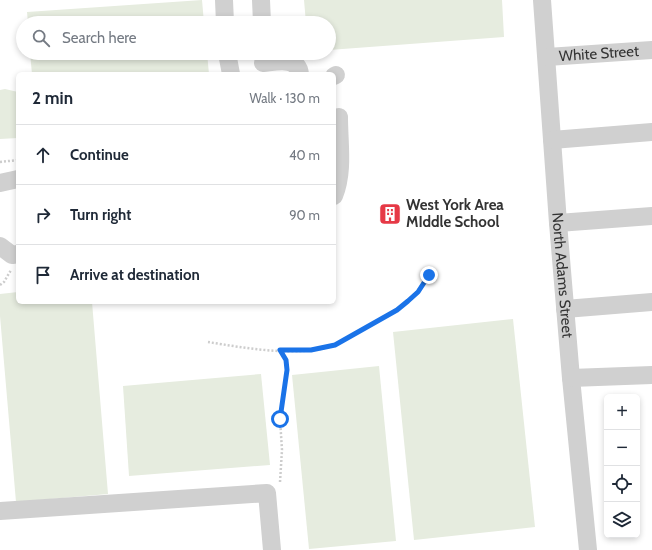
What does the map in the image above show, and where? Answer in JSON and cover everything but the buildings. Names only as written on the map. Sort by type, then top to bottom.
[{"type":"street","points":[[224,0],[225,16]]},
{"type":"street","points":[[261,0],[262,16]]},
{"type":"street","name":"North Adams Street","points":[[542,0],[565,309],[588,550]]},
{"type":"street","name":"White Street","points":[[547,57],[652,50]]},
{"type":"street","points":[[228,60],[231,72]]},
{"type":"street","points":[[263,63],[288,61],[295,63],[300,72]]},
{"type":"street","points":[[336,118],[339,117],[340,177],[336,190]]},
{"type":"street","points":[[552,140],[652,132]]},
{"type":"street","points":[[0,183],[16,179]]},
{"type":"street","points":[[558,223],[652,216]]},
{"type":"street","points":[[0,246],[12,255],[15,262]]},
{"type":"street","points":[[565,309],[652,302]]},
{"type":"street","points":[[571,378],[652,375]]},
{"type":"street","points":[[0,512],[274,488],[272,550]]},
{"type":"path","points":[[0,162],[16,160]]},
{"type":"path","points":[[0,286],[4,282],[15,262]]},
{"type":"path","points":[[208,342],[260,350],[311,350],[335,345],[397,310],[418,292],[429,275]]},
{"type":"path","points":[[274,488],[282,450],[280,419],[287,370],[286,360],[280,350]]},
{"type":"shaded area","points":[[202,0],[203,16],[27,16],[27,12]]},
{"type":"shaded area","points":[[304,0],[502,0],[504,37],[336,49],[336,16],[305,16]]},
{"type":"shaded area","points":[[31,60],[208,60],[209,72],[32,72]]},
{"type":"shaded area","points":[[5,89],[16,92],[16,138],[0,139],[0,90]]},
{"type":"shaded area","points":[[16,292],[16,304],[92,304],[108,494],[16,502],[0,316],[0,294]]},
{"type":"shaded area","points":[[513,319],[535,527],[414,540],[393,332]]},
{"type":"shaded area","points":[[379,366],[396,541],[309,549],[292,375]]},
{"type":"shaded area","points":[[261,374],[270,465],[129,476],[123,386]]},
{"type":"place","name":"West York Area MIddle School","points":[[390,214]]},
{"type":"route","points":[[280,419],[287,370],[286,360],[280,350],[311,350],[335,345],[397,310],[418,292],[429,275]]}]
